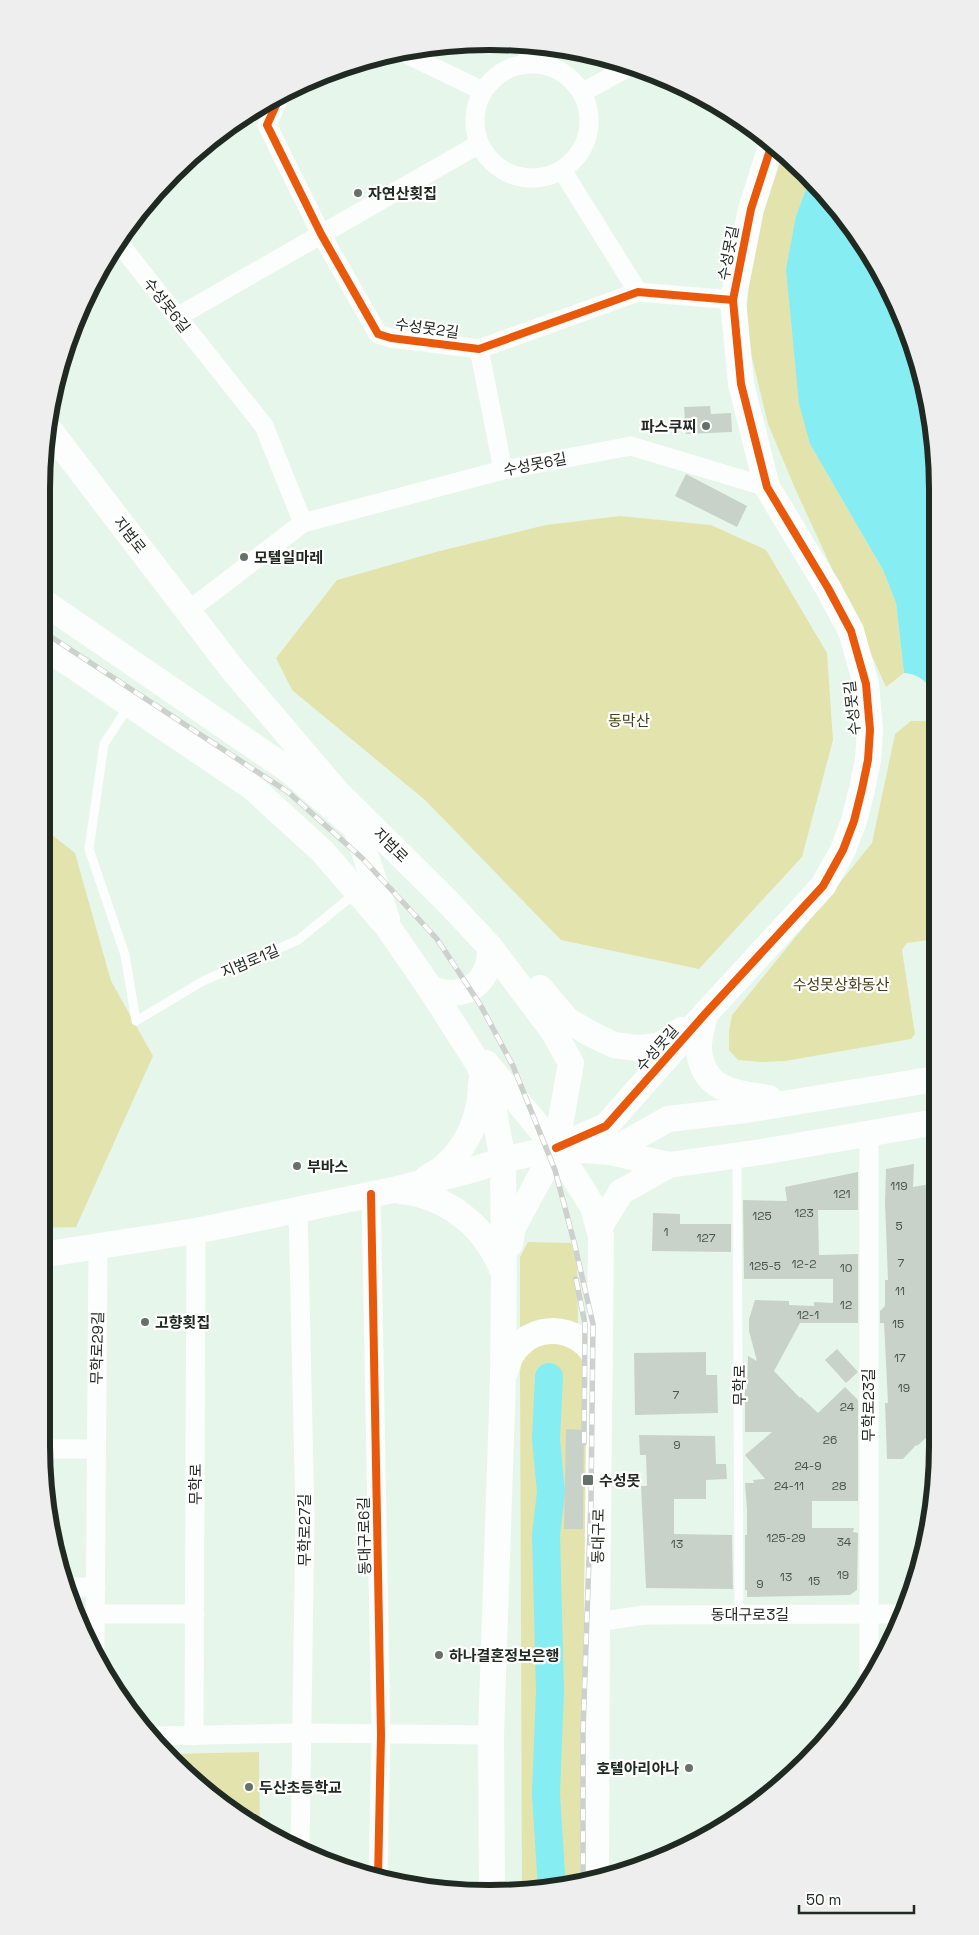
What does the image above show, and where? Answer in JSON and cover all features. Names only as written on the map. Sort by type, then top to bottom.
[{"type":"main road","name":"수성못길","points":[[556,1148],[606,1126],[705,1014],[824,886],[843,850],[854,821],[868,760],[870,730],[866,684],[851,631],[828,588],[767,487],[741,384],[733,300],[751,209],[770,151]]},
{"type":"main road","name":"지범로","points":[[54,435],[232,670],[337,792],[450,904],[490,947],[553,1031],[571,1063],[556,1148],[513,1226],[504,1274]]},
{"type":"main road","points":[[50,606],[290,771],[356,828],[393,934]]},
{"type":"main road","points":[[50,654],[130,704],[252,787],[324,852],[393,934],[430,988],[479,1065],[491,1096],[503,1160],[504,1274],[504,1378],[491,1735],[492,1885]]},
{"type":"main road","points":[[450,904],[513,957],[568,1020],[614,1045],[637,1048],[659,1046],[705,1014]]},
{"type":"main road","points":[[430,988],[452,994],[463,992],[473,987],[482,979],[488,969],[490,947]]},
{"type":"main road","points":[[705,1014],[698,1049],[704,1069],[715,1084],[734,1093],[795,1102]]},
{"type":"main road","points":[[448,1016],[556,1148]]},
{"type":"main road","points":[[419,1183],[446,1166],[466,1141],[475,1123],[480,1104],[479,1065]]},
{"type":"main road","points":[[610,1152],[668,1119],[795,1102],[929,1080]]},
{"type":"main road","points":[[50,1254],[196,1231],[298,1210],[382,1192],[556,1148],[610,1152],[669,1165],[737,1156],[929,1123]]},
{"type":"main road","name":"동대구로","points":[[556,1148],[593,1207],[601,1236],[596,1872]]},
{"type":"main road","points":[[599,1228],[621,1192],[669,1165]]},
{"type":"main road","points":[[382,1192],[413,1192],[432,1198],[467,1218],[489,1244],[504,1274]]},
{"type":"main road","points":[[504,1378],[507,1363],[517,1346],[534,1334],[548,1331],[561,1332],[580,1339],[594,1354],[600,1366]]},
{"type":"street","points":[[528,64],[529,52]]},
{"type":"street","points":[[412,57],[483,91]]},
{"type":"street","points":[[528,64],[547,66],[564,73],[582,93],[586,101],[590,121],[586,140],[577,157],[562,170],[544,178],[524,178],[506,172],[490,161],[479,144],[474,126],[476,108],[483,91],[495,77],[510,68],[528,64]]},
{"type":"street","points":[[582,93],[622,70]]},
{"type":"street","name":"수성못2길","points":[[277,105],[267,125],[321,234],[378,334],[391,338],[479,349],[638,292],[733,300]]},
{"type":"street","points":[[177,317],[479,144]]},
{"type":"street","points":[[562,170],[638,292]]},
{"type":"street","name":"수성못6길","points":[[122,248],[264,426],[303,523]]},
{"type":"street","points":[[479,349],[503,470]]},
{"type":"street","name":"수성못6길","points":[[188,611],[303,523],[503,470],[631,446],[767,487]]},
{"type":"street","name":"무학로23길","points":[[869,1134],[869,1667]]},
{"type":"street","name":"동대구로6길","points":[[378,1871],[382,1734],[382,1192]]},
{"type":"street","name":"무학로27길","points":[[298,1210],[305,1516],[300,1842]]},
{"type":"street","name":"무학로","points":[[194,1736],[196,1231]]},
{"type":"street","name":"무학로29길","points":[[96,1641],[95,1449],[98,1247]]},
{"type":"street","points":[[50,1449],[95,1449]]},
{"type":"street","points":[[73,1586],[96,1587]]},
{"type":"street","points":[[95,1614],[195,1614]]},
{"type":"street","name":"동대구로3길","points":[[597,1622],[644,1615],[896,1614]]},
{"type":"street","points":[[160,1736],[301,1734],[491,1735]]},
{"type":"lane","name":"지범로1길","points":[[130,704],[104,744],[89,849],[124,955],[136,1021],[203,981],[298,940],[357,892]]},
{"type":"lane","name":"무학로","points":[[737,1156],[739,1614]]},
{"type":"green space","points":[[780,160],[807,186],[796,216],[810,444],[883,570],[896,603],[904,673],[886,687],[794,486],[768,424],[745,329],[753,240],[774,172]]},
{"type":"green space","name":"동막산","points":[[620,516],[711,525],[766,550],[827,653],[833,740],[802,857],[699,969],[561,940],[425,800],[292,690],[276,658],[337,580],[436,552],[546,525]]},
{"type":"green space","name":"수성못상화동산","points":[[911,721],[929,721],[929,940],[907,943],[902,950],[915,1034],[911,1039],[785,1061],[761,1062],[738,1060],[729,1050],[729,1031],[732,1015],[872,843],[895,734]]},
{"type":"green space","points":[[50,833],[75,853],[111,981],[153,1056],[76,1227],[50,1228]]},
{"type":"green space","points":[[528,1242],[571,1243],[577,1262],[578,1323],[537,1324],[520,1334],[520,1257]]},
{"type":"green space","points":[[568,1340],[588,1369],[580,1876],[522,1884],[520,1371],[522,1360],[535,1344]]},
{"type":"green space","points":[[259,1752],[260,1820],[222,1794],[177,1754]]},
{"type":"water","points":[[807,186],[838,222],[870,270],[896,321],[914,376],[921,404],[928,461],[929,688],[920,678],[904,673],[896,603],[883,570],[810,444],[799,404],[786,269],[796,216]]},
{"type":"building","points":[[710,406],[711,414],[731,413],[732,432],[686,434],[684,407]]},
{"type":"building","points":[[686,474],[747,506],[737,527],[675,496]]},
{"type":"building","points":[[914,1164],[913,1187],[929,1184],[929,1435],[916,1445],[903,1459],[887,1459],[885,1403],[888,1403],[884,1323],[880,1323],[880,1311],[885,1306],[885,1280],[888,1280],[885,1203],[886,1169]]},
{"type":"building","points":[[858,1172],[858,1210],[818,1210],[819,1255],[858,1254],[858,1323],[800,1323],[774,1371],[800,1398],[818,1413],[845,1387],[858,1400],[858,1501],[812,1501],[812,1528],[854,1528],[853,1532],[858,1533],[857,1590],[850,1595],[747,1597],[747,1590],[745,1590],[747,1510],[745,1483],[754,1483],[753,1480],[765,1479],[745,1455],[772,1432],[745,1432],[745,1389],[747,1389],[748,1356],[757,1361],[749,1331],[749,1319],[755,1300],[789,1301],[789,1305],[814,1306],[814,1302],[833,1303],[833,1279],[744,1279],[743,1200],[787,1201],[785,1187]]},
{"type":"building","points":[[653,1213],[680,1214],[680,1224],[731,1224],[731,1252],[652,1251]]},
{"type":"building","points":[[837,1349],[858,1372],[846,1383],[825,1360]]},
{"type":"building","points":[[706,1352],[706,1375],[717,1375],[718,1413],[635,1415],[634,1353]]},
{"type":"building","points":[[566,1429],[584,1430],[583,1529],[564,1529]]},
{"type":"building","points":[[639,1435],[715,1436],[716,1464],[726,1464],[727,1479],[706,1480],[706,1499],[674,1499],[674,1534],[732,1535],[733,1589],[646,1588],[641,1486],[647,1486],[646,1455],[640,1455]]},
{"type":"waterway","points":[[549,1377],[546,1439],[551,1492],[546,1535],[550,1691],[546,1794],[551,1880]]},
{"type":"railway","points":[[50,636],[288,792],[362,858],[437,939],[481,1006],[513,1066],[555,1170],[593,1324],[591,1501],[583,1731],[583,1875]]},
{"type":"railway","points":[[576,1279],[585,1324],[584,1443]]},
{"type":"cycle path","points":[[276,106],[267,125],[321,234],[378,334],[391,338],[479,349],[638,292],[733,300]]},
{"type":"cycle path","points":[[556,1148],[606,1126],[705,1014],[823,886],[843,850],[854,821],[862,789],[868,760],[870,730],[866,684],[851,631],[828,588],[767,487],[741,384],[733,300],[751,209],[770,151]]},
{"type":"cycle path","points":[[371,1194],[381,1735],[378,1871]]},
{"type":"place","name":"자연산횟집","points":[[358,193]]},
{"type":"place","name":"파스쿠찌","points":[[706,426]]},
{"type":"place","name":"모텔일마레","points":[[244,557]]},
{"type":"place","name":"부바스","points":[[297,1166]]},
{"type":"place","name":"고향횟집","points":[[145,1322]]},
{"type":"place","name":"수성못","points":[[588,1480]]},
{"type":"place","name":"하나결혼정보은행","points":[[439,1655]]},
{"type":"place","name":"호텔아리아나","points":[[689,1768]]},
{"type":"place","name":"두산초등학교","points":[[249,1787]]}]
